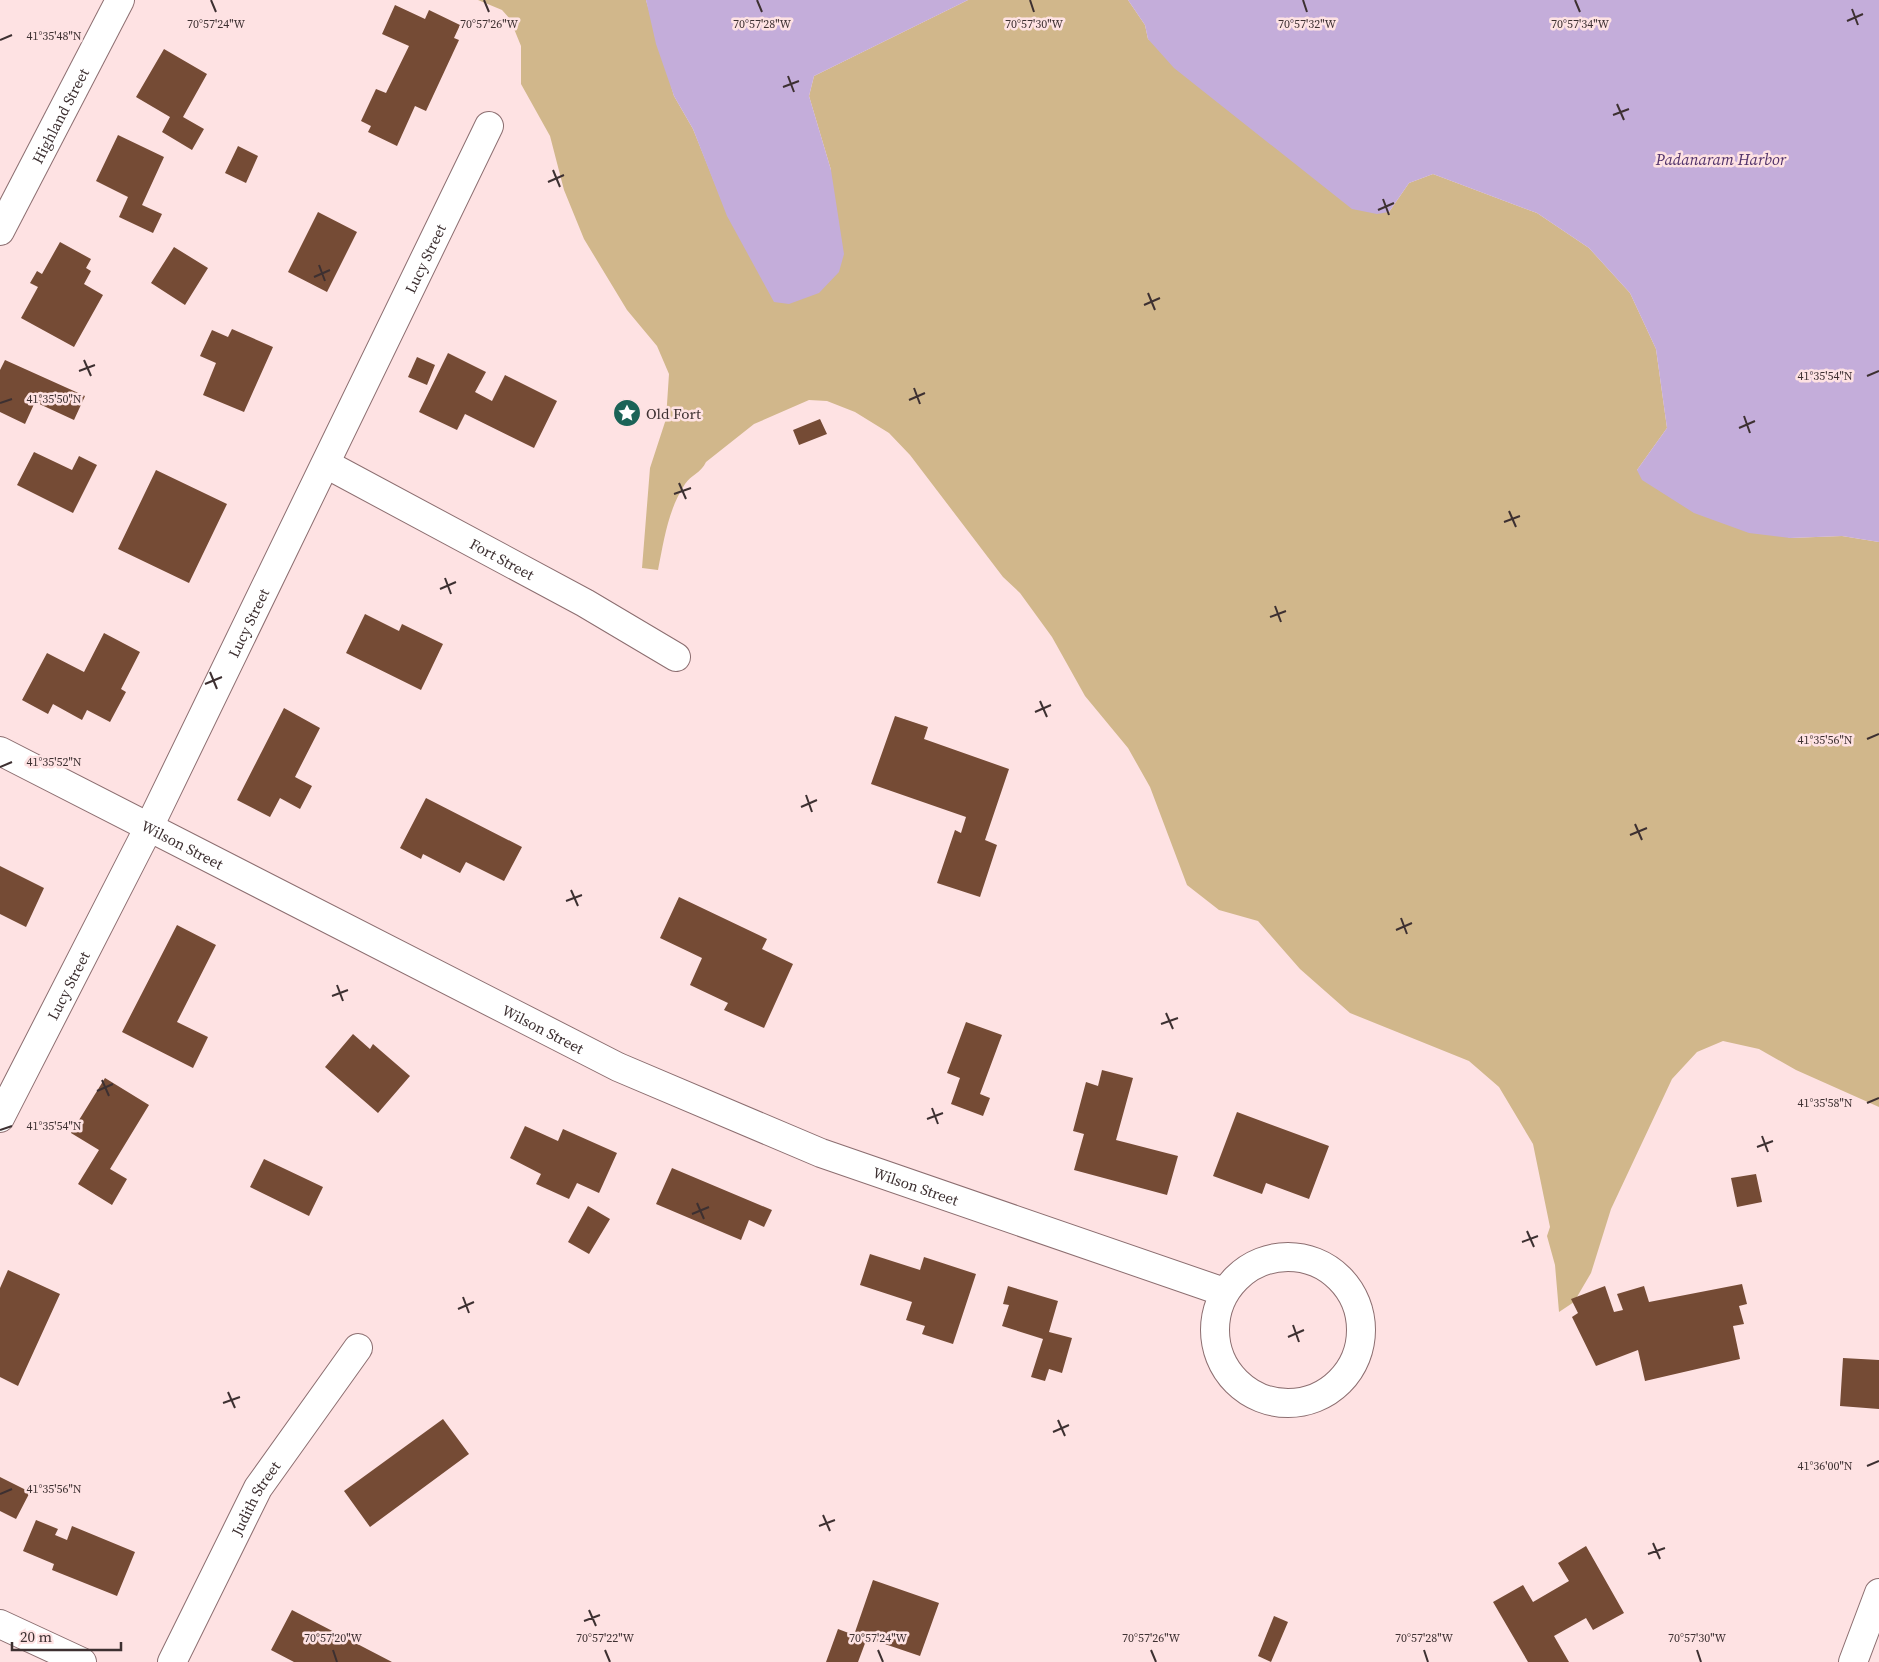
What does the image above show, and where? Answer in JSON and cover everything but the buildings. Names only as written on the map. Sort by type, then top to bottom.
[{"type":"street","name":"Highland Street","points":[[0,231],[120,0]]},
{"type":"street","name":"Lucy Street","points":[[0,1118],[149,826],[489,126]]},
{"type":"street","name":"Fort Street","points":[[326,464],[585,603],[676,657]]},
{"type":"street","name":"Wilson Street","points":[[0,751],[618,1068],[821,1153],[1224,1292]]},
{"type":"street","points":[[1282,1256],[1306,1258],[1327,1267],[1345,1282],[1357,1303],[1362,1325],[1360,1348],[1349,1371],[1332,1389],[1309,1400],[1284,1404],[1259,1398],[1238,1384],[1223,1365],[1215,1341],[1216,1316],[1224,1292],[1240,1274],[1260,1262],[1282,1256]]},
{"type":"street","name":"Judith Street","points":[[172,1662],[258,1488],[358,1348]]},
{"type":"street","points":[[1853,1662],[1879,1593]]},
{"type":"street","points":[[0,1624],[82,1662]]},
{"type":"shaded area","points":[[478,0],[646,0],[674,96],[693,129],[728,216],[831,170],[809,96],[814,76],[968,0],[1128,0],[1145,25],[1148,39],[1389,212],[1409,183],[1433,174],[1537,213],[1589,248],[1630,293],[1656,349],[1667,428],[1637,470],[1790,538],[1842,536],[1879,542],[1879,1107],[1796,1070],[1759,1049],[1723,1041],[1697,1052],[1672,1079],[1611,1209],[1591,1273],[1574,1302],[1559,1312],[1555,1265],[1547,1236],[1550,1227],[1533,1144],[1499,1087],[1469,1061],[1350,1013],[1300,969],[1258,921],[1219,910],[1187,885],[1150,787],[1128,748],[1085,696],[1052,637],[1020,593],[1003,577],[910,455],[889,433],[855,412],[827,401],[809,400],[754,424],[706,462],[685,484],[674,504],[658,570],[642,568],[650,468],[666,419],[669,374],[657,346],[627,310],[584,239],[564,190],[550,136],[521,84],[521,46],[510,19],[502,10]]},
{"type":"water","points":[[646,0],[968,0],[814,76],[809,96],[831,170],[844,254],[839,272],[819,293],[789,304],[774,302],[727,216],[693,129],[674,96],[656,44]]},
{"type":"water","name":"Padanaram Harbor","points":[[1128,0],[1879,0],[1879,542],[1842,536],[1790,538],[1749,533],[1694,513],[1642,480],[1637,470],[1667,428],[1656,349],[1630,293],[1589,248],[1537,213],[1433,174],[1409,183],[1389,212],[1377,214],[1352,209],[1174,68],[1148,39],[1145,25]]},
{"type":"place","name":"Old Fort","points":[[627,413]]}]
